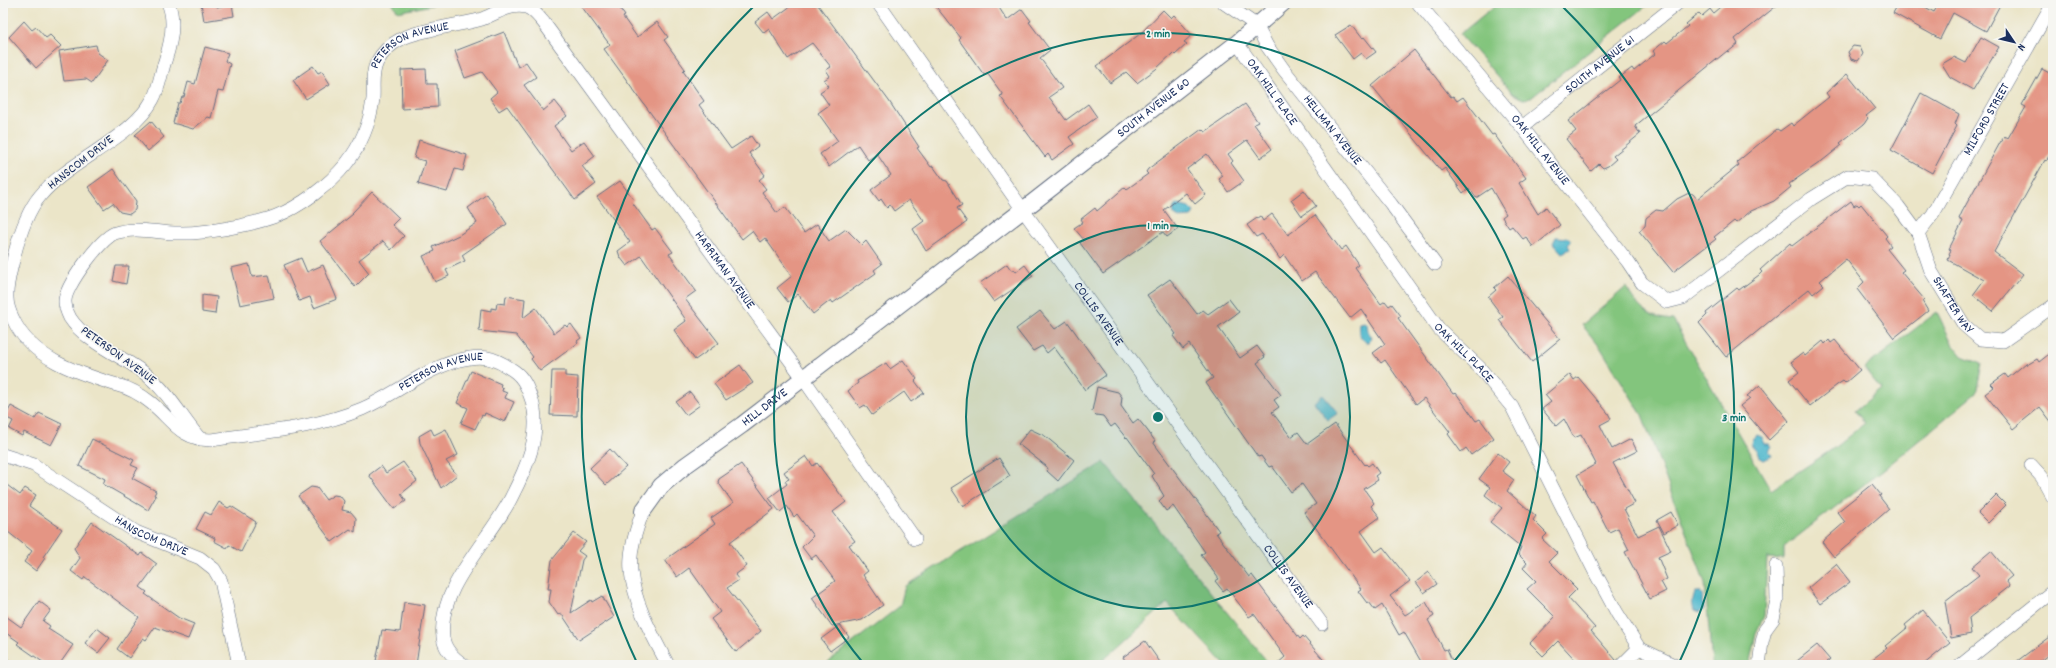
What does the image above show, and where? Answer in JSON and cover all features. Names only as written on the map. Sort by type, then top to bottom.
[{"type":"street","name":"HANSCOM DRIVE","points":[[168,3],[171,10],[172,27],[170,46],[153,99],[130,125],[51,184],[39,196],[31,211],[17,246],[8,282],[7,299],[18,329],[24,339],[35,348],[67,368],[137,393],[150,402],[174,426],[187,435],[200,439]]},
{"type":"street","name":"COLLIS AVENUE","points":[[878,3],[1023,210],[1322,624]]},
{"type":"street","name":"HELLMAN AVENUE","points":[[1224,3],[1256,25],[1267,46],[1284,70],[1390,204],[1435,264]]},
{"type":"street","name":"SOUTH AVENUE 60","points":[[1023,210],[1237,43],[1283,3]]},
{"type":"street","name":"OAK HILL AVENUE","points":[[1418,3],[1522,127],[1628,262],[1642,283],[1667,302],[1683,298],[1811,199],[1848,176],[1872,179]]},
{"type":"street","name":"SOUTH AVENUE 61","points":[[1522,127],[1678,3]]},
{"type":"street","name":"MILFORD STREET","points":[[1918,233],[1933,214],[2053,3]]},
{"type":"street","name":"PETERSON AVENUE","points":[[464,665],[453,657],[443,639],[443,621],[447,600],[510,499],[529,458],[534,432],[534,410],[528,387],[517,373],[501,361],[483,356],[465,358],[447,364],[364,408],[320,424],[211,440],[200,439],[161,387],[146,374],[90,337],[78,327],[69,316],[65,301],[70,287],[91,256],[108,238],[119,232],[138,229],[178,233],[218,230],[275,216],[298,205],[338,174],[357,150],[368,124],[373,98],[373,79],[376,64],[385,50],[401,39],[481,19],[510,8],[526,7]]},
{"type":"street","name":"HARRIMAN AVENUE","points":[[526,7],[537,14],[544,23],[803,378],[916,539]]},
{"type":"street","name":"OAK HILL PLACE","points":[[1237,43],[1439,329],[1479,367],[1512,407],[1597,576],[1617,613],[1639,648]]},
{"type":"street","name":"SHAFTER WAY","points":[[1872,179],[1898,206],[1918,233],[1931,271],[1964,325],[1980,340],[2003,341],[2053,306]]},
{"type":"street","name":"HILL DRIVE","points":[[668,665],[648,626],[631,571],[632,547],[637,527],[643,511],[661,486],[681,469],[1023,210]]},
{"type":"street","name":"HANSCOM DRIVE","points":[[3,455],[34,465],[136,532],[200,558],[214,569],[221,581],[239,665]]},
{"type":"street","points":[[2031,465],[2042,477],[2053,496]]},
{"type":"street","points":[[1759,665],[1765,630],[1773,619],[1777,600],[1776,566]]},
{"type":"street","points":[[1961,665],[2053,591]]},
{"type":"street","points":[[1622,665],[1639,648],[1674,665]]},
{"type":"green space","points":[[392,3],[441,3],[398,12]]},
{"type":"green space","points":[[1498,3],[1650,3],[1531,98],[1523,99],[1513,94],[1460,34]]},
{"type":"green space","points":[[1626,287],[1644,311],[1656,317],[1673,320],[1771,490],[1834,448],[1865,423],[1855,411],[1881,389],[1864,368],[1937,312],[1952,343],[1962,356],[1982,364],[1976,393],[1889,465],[1784,547],[1784,559],[1767,558],[1764,616],[1756,633],[1749,665],[1712,665],[1705,583],[1642,415],[1600,347],[1582,325]]},
{"type":"green space","points":[[1104,462],[1270,665],[1225,665],[1167,603],[1098,665],[826,665],[829,661],[900,606],[905,586]]},
{"type":"water","points":[[1178,204],[1189,207],[1194,212],[1191,217],[1179,218],[1173,214],[1174,207]]},
{"type":"water","points":[[1556,237],[1569,238],[1571,242],[1568,245],[1570,249],[1562,253],[1553,243]]},
{"type":"water","points":[[1364,322],[1367,324],[1368,331],[1372,338],[1367,343],[1362,339],[1359,332],[1359,323]]},
{"type":"water","points":[[1323,395],[1338,413],[1328,420],[1314,402]]},
{"type":"water","points":[[1757,435],[1762,437],[1765,444],[1772,446],[1769,451],[1772,456],[1764,460],[1759,457],[1757,451],[1751,444],[1752,439]]},
{"type":"water","points":[[1696,592],[1700,592],[1703,595],[1702,602],[1704,609],[1699,613],[1694,611],[1693,606],[1693,599]]},
{"type":"building","points":[[201,3],[216,3],[217,7],[232,4],[234,16],[204,21]]},
{"type":"building","points":[[579,3],[616,3],[625,16],[623,17],[637,37],[657,22],[668,37],[664,40],[685,69],[683,71],[704,101],[699,105],[731,149],[751,136],[758,146],[749,153],[765,175],[759,180],[766,189],[762,192],[777,213],[785,207],[804,233],[817,224],[829,241],[846,229],[862,245],[866,241],[882,264],[874,270],[876,273],[833,303],[831,300],[813,314],[798,294],[788,302],[777,288],[792,276],[765,238],[760,242],[752,231],[742,239],[604,49],[610,45]]},
{"type":"building","points":[[795,3],[818,5],[889,101],[919,147],[917,148],[931,167],[933,166],[943,180],[947,181],[962,205],[957,208],[967,222],[926,251],[913,229],[924,221],[909,200],[894,211],[890,205],[887,208],[881,199],[879,201],[871,190],[891,175],[877,154],[868,160],[858,145],[829,167],[820,154],[838,141],[818,113],[829,105],[820,92],[829,86],[824,80],[830,76],[826,70],[831,67],[812,43],[788,59],[769,29],[764,33],[755,22],[768,12],[773,19]]},
{"type":"building","points":[[933,3],[987,3],[990,7],[996,3],[1007,20],[1022,9],[1031,21],[1029,22],[1050,50],[1040,58],[1062,88],[1049,97],[1066,120],[1088,104],[1097,117],[1069,137],[1074,144],[1052,160],[1048,154],[1045,157],[1000,96],[1003,95],[987,73],[984,75],[959,40],[961,38]]},
{"type":"building","points":[[1725,3],[1780,3],[1735,39],[1738,44],[1728,52],[1727,51],[1635,126],[1640,134],[1613,156],[1616,159],[1608,166],[1603,168],[1599,164],[1591,171],[1566,139],[1576,131],[1568,121],[1620,80],[1619,78],[1632,68],[1634,71],[1655,54],[1653,51],[1665,41],[1667,43],[1688,26],[1686,24],[1699,13],[1702,16],[1710,9],[1713,13]]},
{"type":"building","points":[[1899,3],[1918,3],[1934,12],[1938,5],[1934,3],[2001,3],[1986,31],[1953,13],[1940,39],[1893,13]]},
{"type":"building","points":[[1163,10],[1171,18],[1174,15],[1192,35],[1184,42],[1187,44],[1175,55],[1173,53],[1156,69],[1137,83],[1126,72],[1110,83],[1097,66],[1140,34]]},
{"type":"building","points":[[24,21],[32,30],[36,27],[46,38],[50,35],[61,46],[36,68],[9,37]]},
{"type":"building","points":[[1351,25],[1362,39],[1364,37],[1376,52],[1366,59],[1361,53],[1353,59],[1335,35]]},
{"type":"building","points":[[504,32],[518,67],[526,62],[536,77],[524,85],[543,111],[555,101],[567,116],[554,126],[571,150],[584,141],[595,156],[582,166],[596,184],[575,200],[507,106],[499,111],[490,98],[497,92],[482,72],[465,78],[455,51]]},
{"type":"building","points":[[1981,37],[1999,47],[1973,90],[1950,77],[1942,64],[1954,57],[1966,63]]},
{"type":"building","points":[[96,45],[98,53],[108,60],[92,83],[86,79],[64,81],[59,51]]},
{"type":"building","points":[[1853,46],[1860,47],[1863,54],[1858,61],[1851,59],[1848,52]]},
{"type":"building","points":[[205,47],[228,53],[225,61],[230,64],[223,92],[218,91],[211,118],[208,117],[193,129],[173,123],[178,103],[180,103],[182,97],[184,97],[188,82],[195,84]]},
{"type":"building","points":[[1414,50],[1451,97],[1453,96],[1457,101],[1463,97],[1492,135],[1494,134],[1526,178],[1519,183],[1538,214],[1546,207],[1560,225],[1533,247],[1526,237],[1523,239],[1512,226],[1509,228],[1502,217],[1506,214],[1491,188],[1476,198],[1469,188],[1463,193],[1445,168],[1441,171],[1372,86]]},
{"type":"building","points":[[313,66],[318,73],[322,71],[330,84],[306,99],[293,80]]},
{"type":"building","points":[[426,69],[427,84],[437,84],[438,107],[402,109],[401,70]]},
{"type":"building","points":[[2042,69],[2053,75],[2053,149],[2046,161],[2045,160],[1994,252],[2023,274],[1993,311],[1973,295],[1984,280],[1948,260],[1951,250],[1949,249],[1963,221],[1959,219],[1962,212],[2001,141],[2005,136],[2008,138],[2026,107],[2022,105]]},
{"type":"building","points":[[1847,74],[1875,109],[1866,116],[1868,118],[1864,124],[1840,143],[1842,145],[1822,161],[1789,184],[1791,187],[1774,201],[1751,211],[1736,223],[1734,221],[1714,237],[1716,239],[1673,272],[1639,231],[1645,226],[1646,218],[1656,210],[1663,211],[1677,199],[1689,193],[1693,194],[1697,199],[1739,165],[1737,162],[1777,129],[1780,131],[1791,123],[1793,126],[1829,97],[1826,93]]},
{"type":"building","points":[[1921,93],[1959,114],[1955,124],[1957,126],[1932,173],[1891,150]]},
{"type":"building","points":[[1245,104],[1258,122],[1254,124],[1272,149],[1260,158],[1247,140],[1228,154],[1233,161],[1231,163],[1244,181],[1228,192],[1219,179],[1223,176],[1207,154],[1187,169],[1206,195],[1195,204],[1186,193],[1164,210],[1178,229],[1167,237],[1163,232],[1103,274],[1080,243],[1084,240],[1074,228],[1083,222],[1081,219],[1095,208],[1097,211],[1125,187],[1127,189],[1148,174],[1146,172],[1148,169],[1202,129],[1205,132]]},
{"type":"building","points":[[151,121],[164,137],[148,151],[135,135]]},
{"type":"building","points":[[419,140],[467,155],[463,171],[455,169],[447,192],[418,184],[425,161],[414,158]]},
{"type":"building","points":[[113,169],[136,201],[135,210],[130,214],[120,212],[113,203],[104,209],[88,187]]},
{"type":"building","points":[[620,181],[634,200],[632,202],[652,230],[655,228],[673,252],[669,254],[696,291],[685,299],[719,343],[695,360],[674,330],[686,321],[684,317],[641,256],[627,266],[620,257],[618,251],[630,242],[597,197]]},
{"type":"building","points":[[1304,190],[1316,206],[1302,216],[1291,200]]},
{"type":"building","points":[[372,192],[399,218],[392,225],[404,236],[391,250],[383,241],[359,260],[369,273],[355,287],[320,241],[353,214],[352,213]]},
{"type":"building","points":[[487,194],[507,224],[462,255],[465,261],[446,270],[449,276],[435,282],[423,256],[435,251],[433,247],[459,235],[477,223],[468,208]]},
{"type":"building","points":[[1851,201],[1854,206],[1857,204],[1859,206],[1861,204],[1887,236],[1885,238],[1891,246],[1887,249],[1904,270],[1901,272],[1924,299],[1922,301],[1928,311],[1894,338],[1857,289],[1864,282],[1846,259],[1820,281],[1824,285],[1813,294],[1809,289],[1726,357],[1699,323],[1707,315],[1706,313],[1737,288],[1739,290],[1759,275],[1762,272],[1760,270],[1790,243],[1792,246]]},
{"type":"building","points":[[1272,214],[1288,235],[1315,215],[1341,250],[1346,246],[1359,265],[1355,268],[1381,304],[1385,301],[1389,306],[1392,304],[1401,316],[1398,318],[1453,394],[1456,393],[1476,421],[1480,419],[1494,438],[1471,455],[1466,448],[1461,452],[1448,434],[1450,432],[1424,398],[1416,404],[1385,360],[1381,363],[1373,353],[1385,344],[1361,309],[1350,318],[1315,272],[1302,281],[1284,255],[1280,259],[1262,234],[1256,237],[1247,225],[1260,216],[1263,221]]},
{"type":"building","points":[[301,258],[307,272],[323,265],[337,299],[314,308],[310,297],[299,301],[284,265]]},
{"type":"building","points":[[249,264],[252,277],[269,275],[274,298],[240,305],[231,268]]},
{"type":"building","points":[[1007,264],[1011,270],[1014,269],[1016,272],[1025,265],[1033,276],[994,302],[980,283]]},
{"type":"building","points":[[116,266],[129,266],[126,284],[113,281]]},
{"type":"building","points":[[1508,276],[1560,339],[1532,362],[1499,320],[1503,317],[1488,297],[1496,290],[1494,288]]},
{"type":"building","points":[[1170,279],[1197,314],[1203,310],[1208,314],[1229,299],[1239,312],[1218,327],[1240,358],[1257,346],[1265,357],[1257,363],[1281,395],[1274,400],[1279,407],[1272,412],[1291,437],[1298,432],[1307,444],[1335,424],[1365,465],[1366,464],[1368,466],[1372,463],[1379,473],[1375,476],[1378,480],[1364,489],[1374,503],[1371,506],[1380,517],[1361,531],[1376,552],[1383,547],[1410,581],[1390,596],[1405,615],[1426,602],[1434,616],[1428,620],[1444,650],[1447,649],[1454,665],[1423,665],[1404,632],[1399,635],[1382,605],[1375,610],[1369,602],[1367,603],[1358,591],[1361,589],[1304,512],[1316,504],[1302,484],[1291,492],[1272,466],[1269,467],[1261,456],[1258,457],[1206,383],[1213,378],[1189,344],[1183,349],[1173,336],[1176,334],[1147,295]]},
{"type":"building","points":[[202,295],[217,297],[215,314],[202,312]]},
{"type":"building","points":[[506,296],[525,299],[523,318],[536,308],[554,333],[565,325],[567,327],[571,324],[581,338],[577,341],[578,343],[540,371],[531,359],[533,357],[516,335],[479,331],[481,309],[491,311],[491,308],[496,309],[497,303],[505,304]]},
{"type":"building","points":[[1040,311],[1055,329],[1067,321],[1106,375],[1085,390],[1054,347],[1047,353],[1042,346],[1033,351],[1016,329]]},
{"type":"building","points":[[1829,340],[1831,343],[1835,340],[1860,370],[1845,383],[1843,381],[1810,406],[1789,380],[1799,372],[1791,362],[1803,353],[1805,356],[1823,341],[1825,344]]},
{"type":"building","points":[[2053,351],[2053,424],[2040,407],[2013,429],[1985,394],[1994,387],[1991,384],[2005,374],[2008,378],[2026,363],[2027,365],[2037,359],[2039,362]]},
{"type":"building","points":[[903,360],[917,379],[915,381],[924,393],[911,402],[904,392],[872,415],[865,405],[860,408],[848,391],[858,383],[857,381],[886,363],[890,369]]},
{"type":"building","points":[[740,365],[753,383],[726,400],[714,384]]},
{"type":"building","points":[[471,371],[501,384],[500,387],[503,388],[502,391],[507,393],[505,398],[514,402],[505,422],[485,413],[484,416],[482,415],[475,429],[461,423],[468,408],[457,403]]},
{"type":"building","points":[[552,371],[565,371],[565,376],[578,377],[577,416],[550,415]]},
{"type":"building","points":[[1570,374],[1574,380],[1578,377],[1608,413],[1611,419],[1600,425],[1612,449],[1631,439],[1637,451],[1613,463],[1635,503],[1624,509],[1638,536],[1659,526],[1671,551],[1658,557],[1667,579],[1661,582],[1666,591],[1650,599],[1625,552],[1629,550],[1618,528],[1609,532],[1593,501],[1591,502],[1577,475],[1596,464],[1581,435],[1574,438],[1564,419],[1556,426],[1542,409],[1551,402],[1545,395]]},
{"type":"building","points":[[1760,385],[1789,421],[1769,440],[1740,406],[1750,398],[1747,396]]},
{"type":"building","points":[[1097,387],[1118,392],[1122,397],[1121,406],[1133,423],[1138,419],[1147,430],[1155,441],[1153,442],[1219,531],[1216,533],[1249,577],[1252,575],[1300,639],[1303,636],[1328,665],[1276,665],[1285,657],[1254,614],[1249,617],[1227,588],[1223,591],[1215,581],[1219,579],[1201,555],[1205,552],[1173,506],[1166,511],[1159,501],[1164,496],[1152,476],[1154,474],[1127,437],[1126,438],[1115,424],[1111,427],[1103,416],[1096,415],[1092,411]]},
{"type":"building","points":[[690,392],[700,405],[686,415],[676,402]]},
{"type":"building","points":[[11,406],[35,419],[39,413],[62,424],[51,445],[24,432],[22,436],[9,429],[13,421],[5,417]]},
{"type":"building","points":[[431,429],[434,435],[446,429],[458,455],[446,461],[457,475],[441,488],[420,443],[419,436]]},
{"type":"building","points":[[1030,429],[1045,436],[1074,460],[1058,481],[1047,471],[1048,469],[1046,466],[1018,444]]},
{"type":"building","points":[[92,439],[134,460],[131,465],[138,468],[132,478],[156,491],[154,495],[156,496],[148,510],[103,484],[105,479],[79,466]]},
{"type":"building","points":[[610,449],[626,467],[606,485],[590,468]]},
{"type":"building","points":[[1498,453],[1509,462],[1502,471],[1514,480],[1507,491],[1536,516],[1533,520],[1547,534],[1542,539],[1557,553],[1549,561],[1577,589],[1568,598],[1595,628],[1591,631],[1616,660],[1614,665],[1580,665],[1558,641],[1543,656],[1530,643],[1555,617],[1527,589],[1536,581],[1523,568],[1527,563],[1518,554],[1521,547],[1490,522],[1502,508],[1485,495],[1490,487],[1479,479]]},
{"type":"building","points":[[806,456],[813,466],[817,463],[846,502],[833,512],[855,541],[849,545],[868,571],[863,575],[883,605],[862,620],[832,626],[812,598],[835,581],[816,555],[811,559],[802,547],[813,536],[797,514],[794,517],[787,506],[780,512],[769,498],[787,484],[785,481],[789,479],[784,472]]},
{"type":"building","points":[[999,458],[1010,476],[963,506],[951,488]]},
{"type":"building","points":[[403,462],[417,481],[401,494],[406,501],[394,509],[369,475],[381,466],[386,473]]},
{"type":"building","points":[[741,464],[774,509],[730,542],[747,566],[735,575],[739,580],[727,588],[761,631],[736,652],[711,619],[720,612],[689,568],[677,577],[665,560],[715,524],[711,518],[733,503],[718,482],[719,479]]},
{"type":"building","points":[[3,482],[20,495],[25,488],[36,495],[29,506],[62,529],[43,557],[45,558],[36,571],[24,562],[32,551],[3,528]]},
{"type":"building","points":[[1872,484],[1881,495],[1879,496],[1889,509],[1834,557],[1822,542],[1845,522],[1837,512]]},
{"type":"building","points":[[311,487],[317,488],[326,500],[334,495],[340,496],[344,501],[342,510],[351,512],[356,518],[355,532],[350,529],[332,542],[298,496]]},
{"type":"building","points":[[1996,495],[2006,505],[1988,523],[1978,513]]},
{"type":"building","points":[[219,502],[228,508],[231,506],[256,522],[241,552],[229,545],[227,548],[214,541],[215,538],[196,529],[205,512],[211,515]]},
{"type":"building","points":[[1671,512],[1678,525],[1664,533],[1657,520]]},
{"type":"building","points":[[92,522],[140,556],[142,553],[157,564],[140,587],[147,592],[145,594],[179,618],[194,624],[188,639],[155,627],[146,640],[143,638],[129,658],[117,649],[139,617],[85,577],[83,580],[71,571],[80,558],[74,548]]},
{"type":"building","points":[[574,533],[586,542],[578,551],[585,556],[582,560],[571,613],[591,600],[592,602],[602,596],[614,617],[579,640],[561,613],[558,615],[549,602],[551,589],[548,589],[552,560]]},
{"type":"building","points":[[1991,551],[2012,576],[2006,581],[2010,586],[1969,618],[1971,634],[1951,638],[1945,601],[1979,575],[1972,567]]},
{"type":"building","points":[[1836,564],[1850,582],[1820,604],[1808,588]]},
{"type":"building","points":[[1429,572],[1437,584],[1424,593],[1416,582]]},
{"type":"building","points":[[39,601],[51,610],[43,621],[50,626],[48,629],[73,645],[59,665],[47,665],[17,644],[19,642],[3,631],[3,614],[21,627]]},
{"type":"building","points":[[404,602],[425,605],[416,665],[376,661],[382,630],[400,632]]},
{"type":"building","points":[[1923,610],[1950,643],[1923,665],[1865,665],[1887,648],[1885,646],[1907,628],[1905,625]]},
{"type":"building","points":[[840,625],[849,637],[830,651],[821,639]]},
{"type":"building","points":[[97,628],[110,638],[98,653],[85,643]]},
{"type":"building","points":[[2053,634],[2053,651],[2035,665],[2012,665]]},
{"type":"building","points":[[1145,641],[1162,665],[1128,665],[1123,657]]},
{"type":"building","points":[[1817,645],[1830,660],[1823,665],[1792,665]]}]
